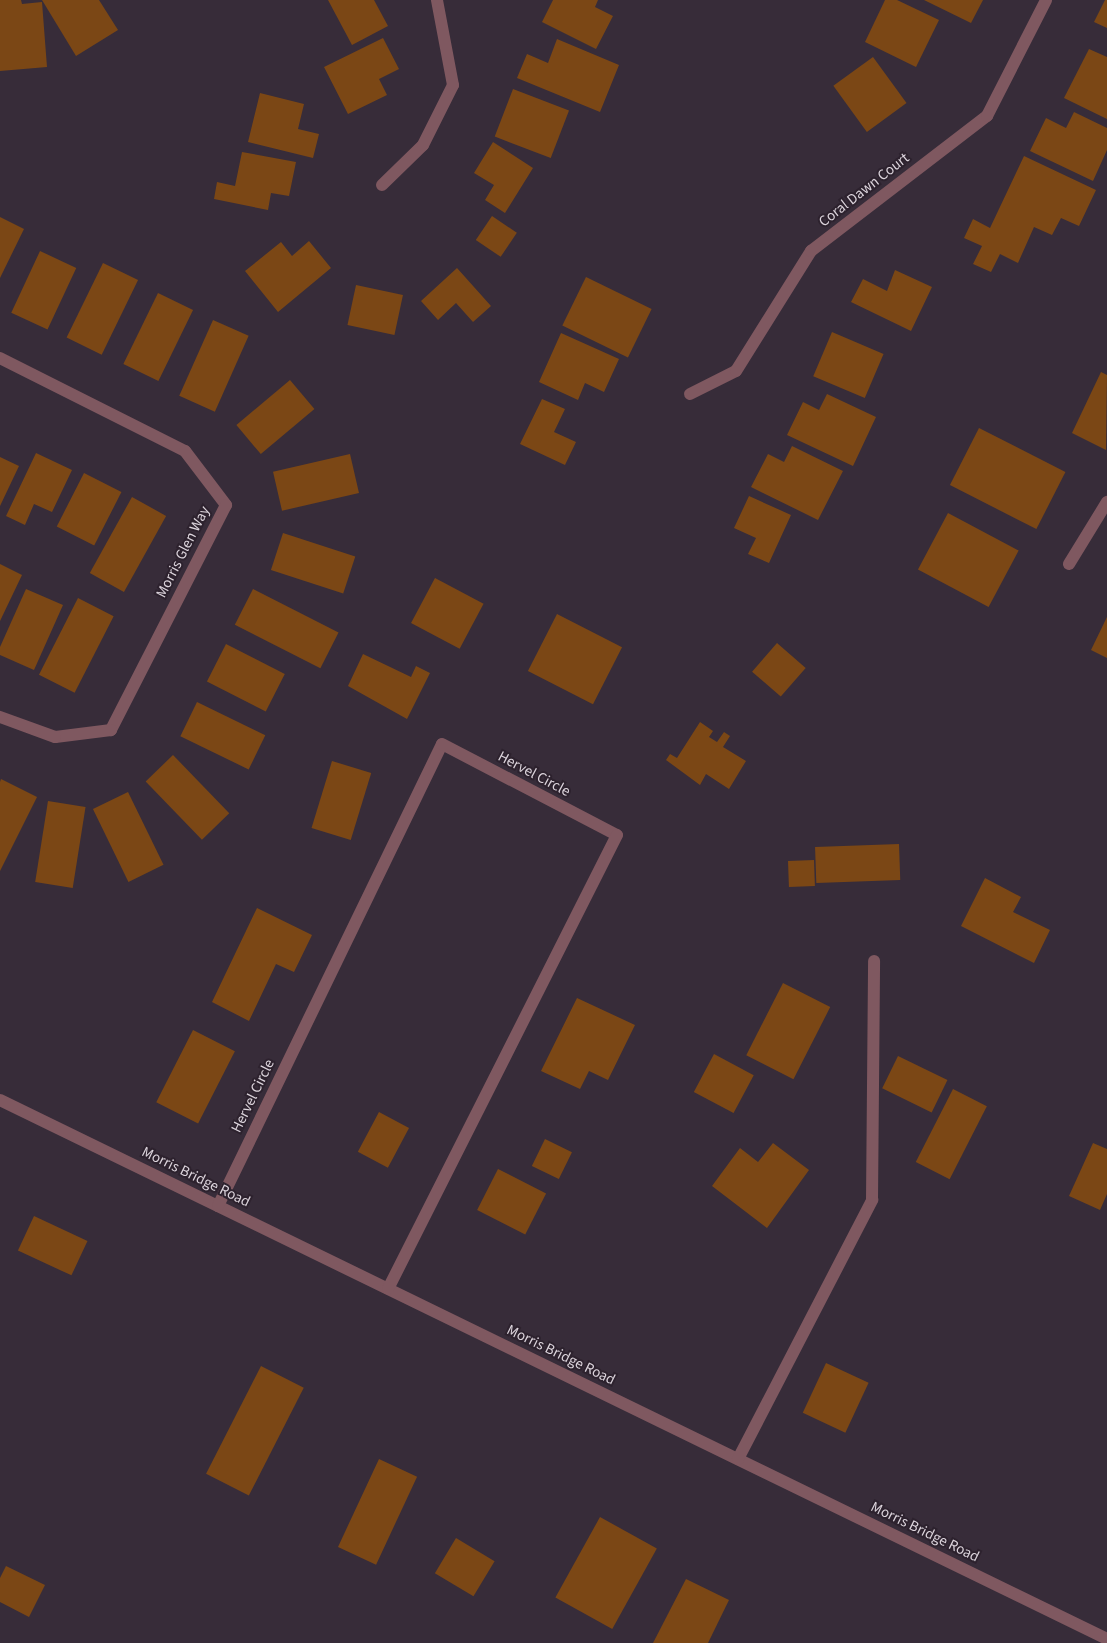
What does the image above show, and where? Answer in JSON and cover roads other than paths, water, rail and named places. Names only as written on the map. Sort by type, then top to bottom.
[{"type":"street","points":[[382,184],[423,146],[454,85],[437,0]]},
{"type":"street","name":"Coral Dawn Court","points":[[690,394],[736,371],[811,251],[987,116],[1046,0]]},
{"type":"street","name":"Morris Glen Way","points":[[0,358],[185,451],[226,505],[111,730],[55,737],[0,717]]},
{"type":"street","points":[[1069,564],[1107,502]]},
{"type":"street","name":"Hervel Circle","points":[[218,1206],[442,744],[617,835],[388,1289]]},
{"type":"street","points":[[738,1459],[872,1200],[874,962]]},
{"type":"street","name":"Morris Bridge Road","points":[[0,1100],[1107,1639]]}]
